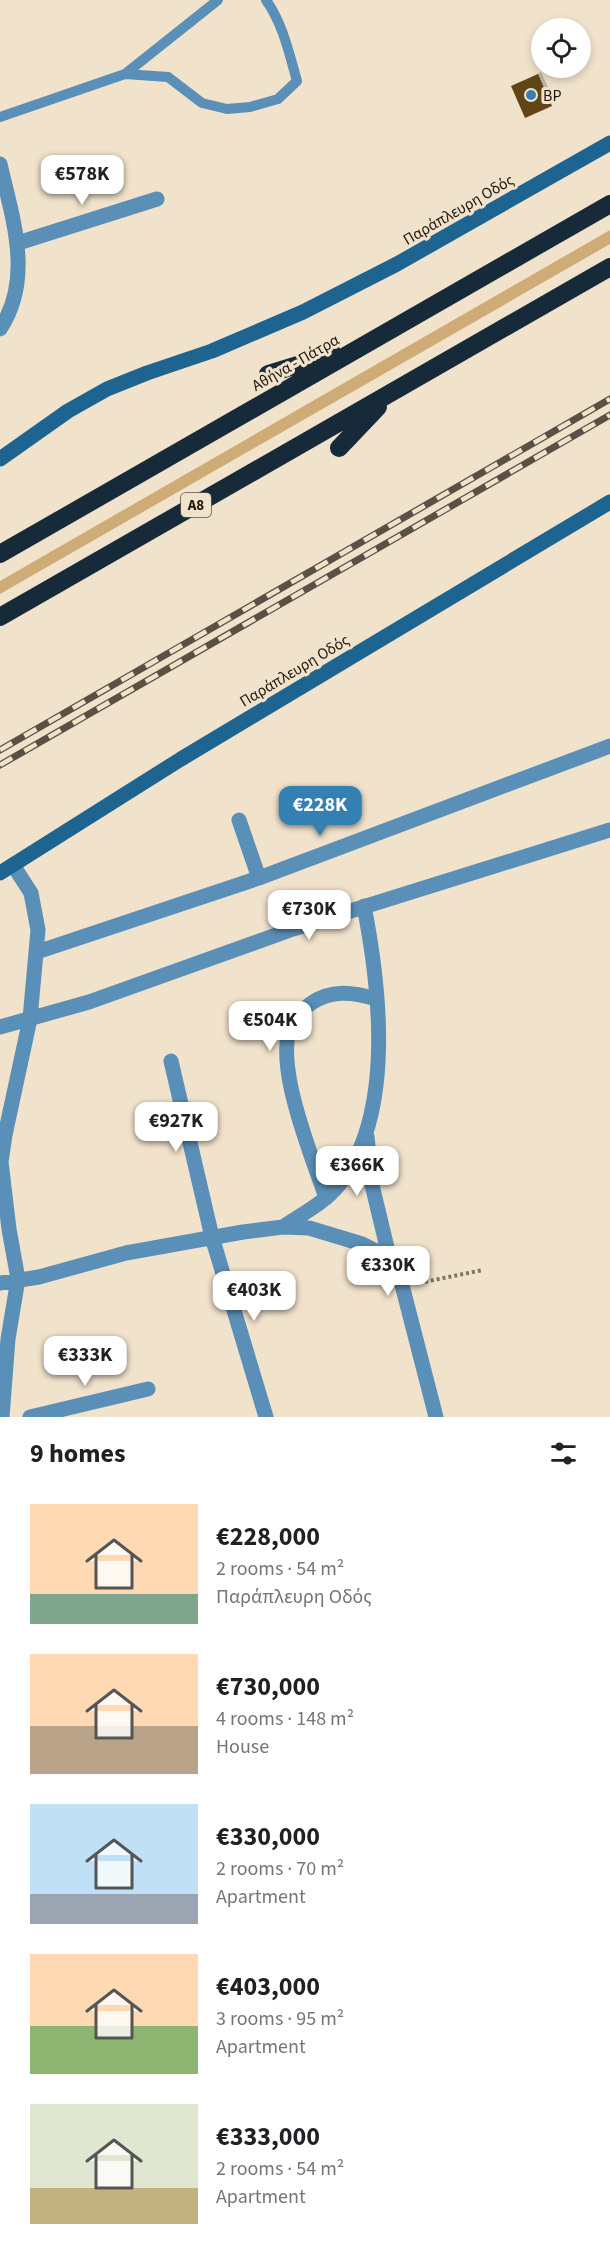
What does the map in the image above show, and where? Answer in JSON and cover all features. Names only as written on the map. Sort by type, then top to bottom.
[{"type":"highway","name":"Αθήνα - Πάτρα","points":[[0,554],[610,204]]},
{"type":"highway","name":"Α8","points":[[0,617],[610,267]]},
{"type":"highway","points":[[268,374],[366,344]]},
{"type":"highway","points":[[339,448],[392,392]]},
{"type":"main road","name":"Παράπλευρη Οδός","points":[[0,459],[68,411],[107,389],[212,351],[303,312],[397,264],[610,143]]},
{"type":"main road","name":"Παράπλευρη Οδός","points":[[6,869],[181,759],[610,502]]},
{"type":"street","points":[[0,164],[16,226],[18,243],[17,283],[6,319],[0,329]]},
{"type":"street","points":[[18,243],[156,200]]},
{"type":"street","points":[[37,952],[259,878],[610,746]]},
{"type":"street","points":[[238,820],[259,878]]},
{"type":"street","points":[[0,1027],[89,1002],[364,906],[610,831]]},
{"type":"street","points":[[2,1417],[8,1339],[18,1279],[1,1162],[30,1019],[38,930],[31,893],[6,869]]},
{"type":"street","points":[[284,1227],[326,1198],[353,1164],[372,1106],[379,1055],[376,999],[364,906]]},
{"type":"street","points":[[326,1198],[294,1100],[287,1048],[289,1029],[296,1015],[316,1000],[337,993],[355,993],[376,999]]},
{"type":"street","points":[[171,1061],[212,1237],[266,1417]]},
{"type":"street","points":[[367,1124],[367,1148],[372,1185],[391,1264],[402,1285],[436,1417]]},
{"type":"street","points":[[0,1283],[39,1276],[126,1253],[212,1237],[284,1227],[309,1228],[362,1244],[378,1252],[391,1264]]},
{"type":"street","points":[[30,1417],[148,1389]]},
{"type":"lane","points":[[0,117],[125,74],[218,0]]},
{"type":"lane","points":[[125,74],[168,77],[202,104],[227,109],[250,107],[278,99],[297,81],[288,45],[274,12],[266,0]]},
{"type":"path","points":[[402,1285],[483,1270]]},
{"type":"shaded area","points":[[610,230],[610,244],[0,594],[0,581]]},
{"type":"building","points":[[531,77],[540,78],[552,106],[525,118],[511,86]]},
{"type":"railway","points":[[0,750],[610,399]]},
{"type":"railway","points":[[0,765],[610,415]]},
{"type":"place","name":"BP","points":[[531,95]]}]
